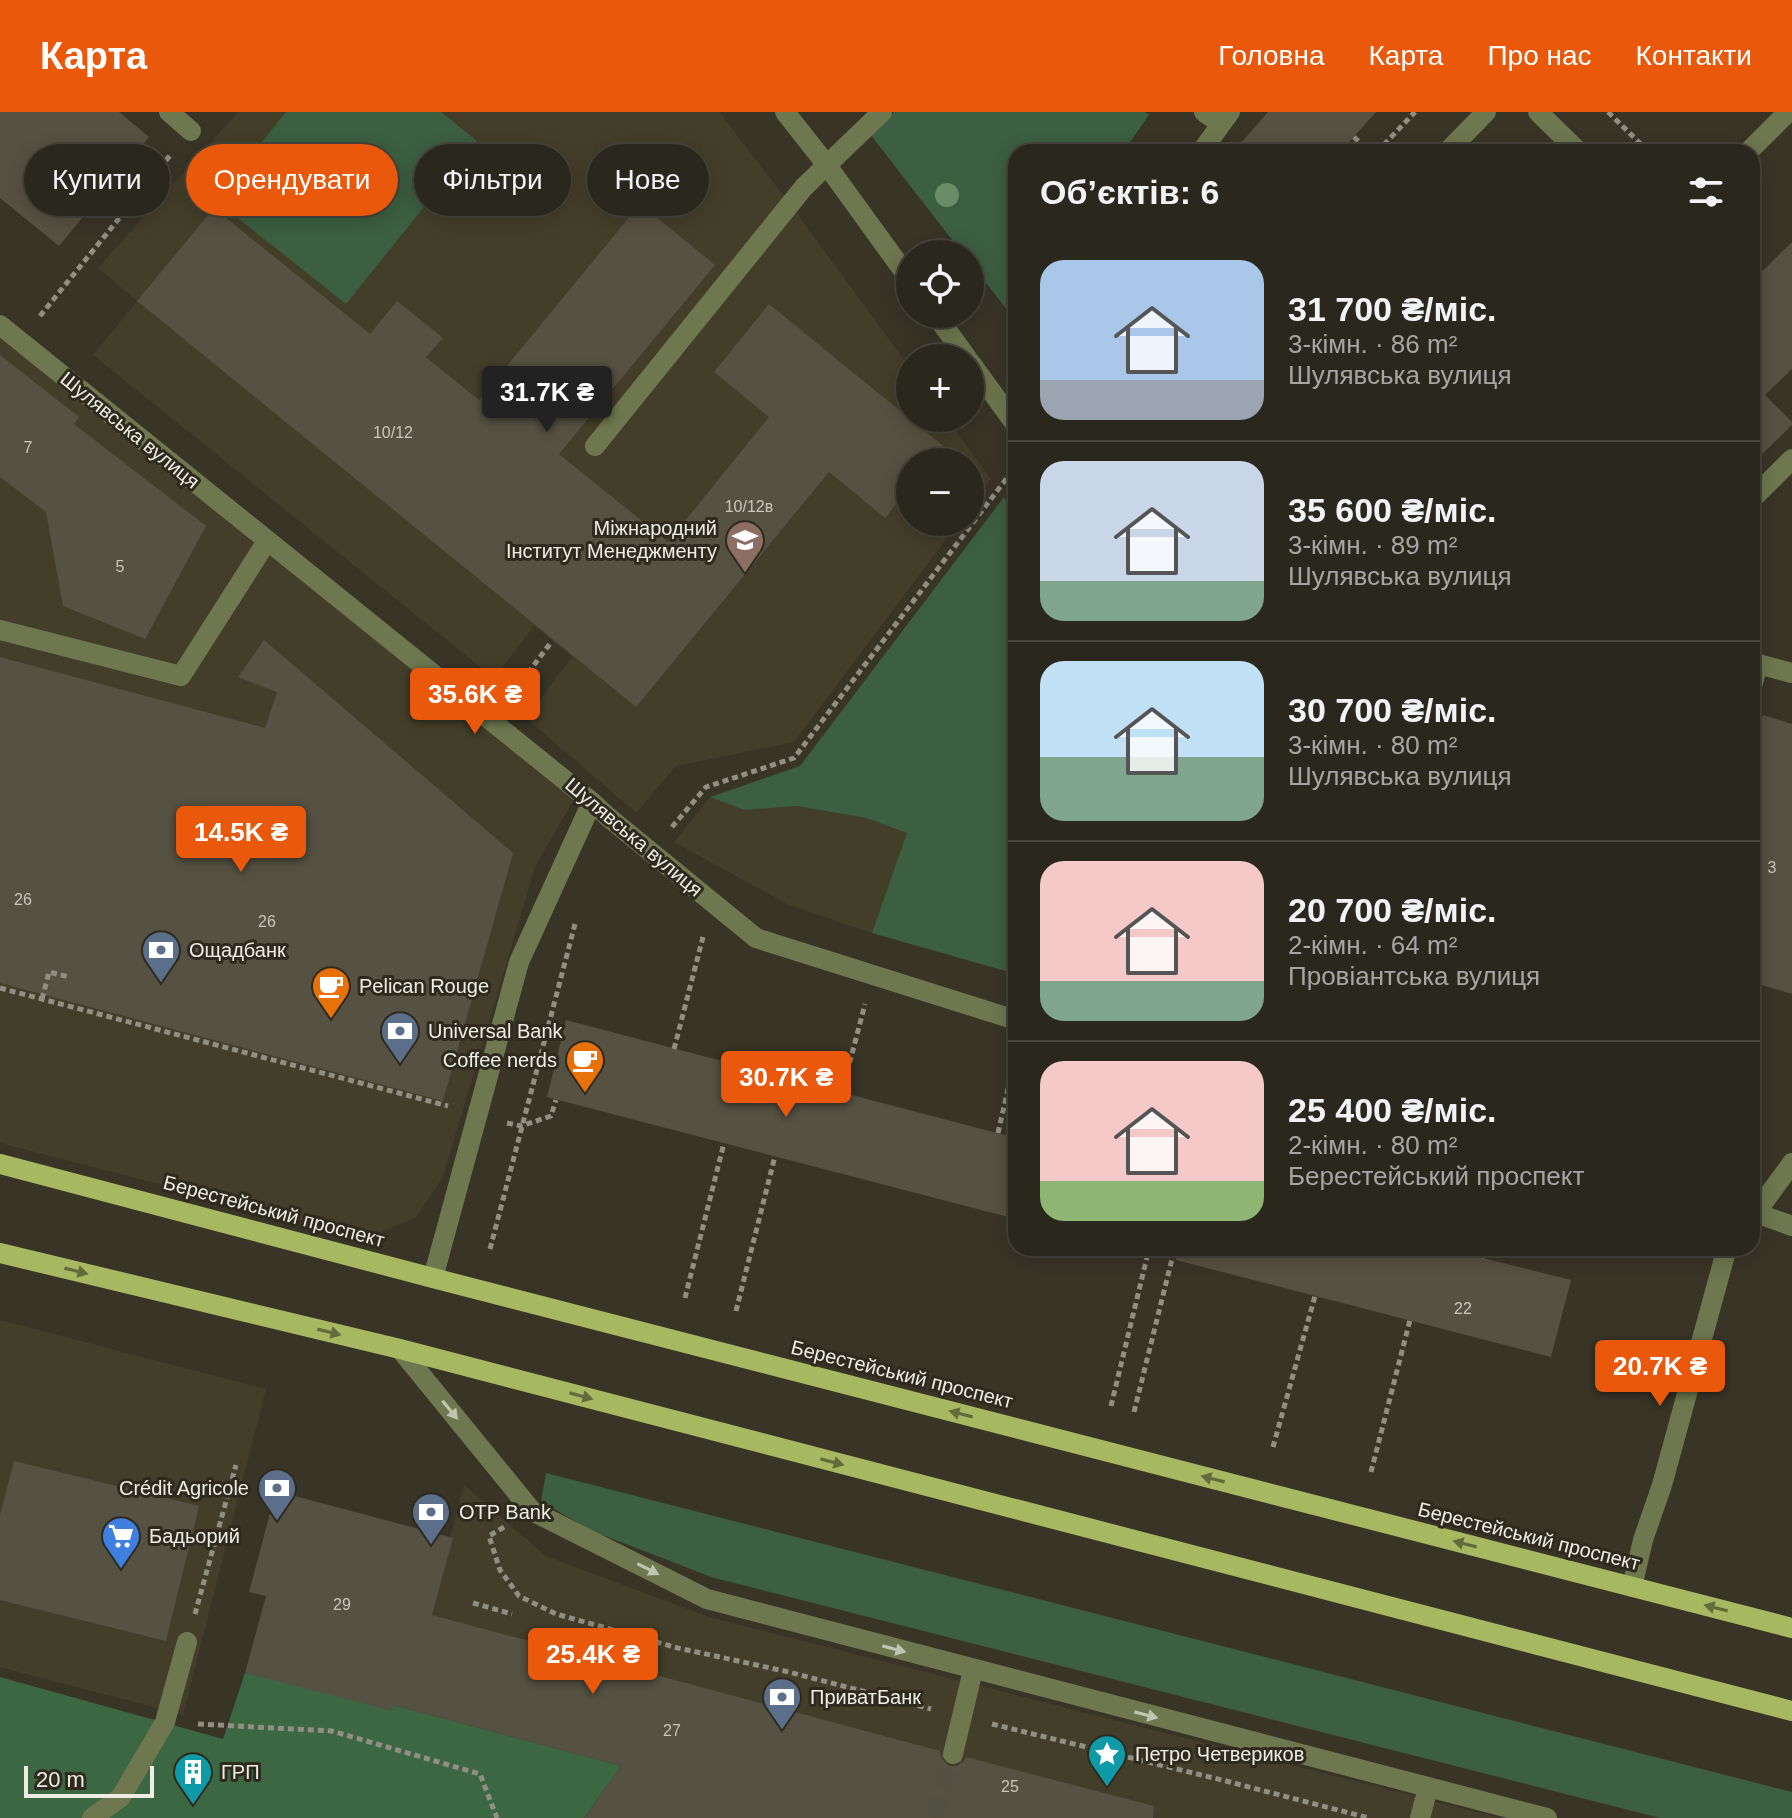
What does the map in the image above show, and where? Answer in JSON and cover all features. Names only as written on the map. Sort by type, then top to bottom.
[{"type":"main road","name":"Берестейський проспект","points":[[0,1164],[1792,1628]]},
{"type":"main road","points":[[0,1253],[400,1349],[1792,1711]]},
{"type":"street","points":[[169,112],[191,131]]},
{"type":"street","points":[[785,112],[896,261]]},
{"type":"street","points":[[595,446],[797,195],[882,112]]},
{"type":"street","points":[[1455,144],[1486,112]]},
{"type":"street","points":[[1538,112],[1571,144]]},
{"type":"street","points":[[1756,144],[1788,112]]},
{"type":"street","points":[[1205,144],[1218,116]]},
{"type":"street","name":"Шулявська вулиця","points":[[0,325],[756,938],[1008,1017]]},
{"type":"street","points":[[984,381],[1008,411]]},
{"type":"street","points":[[1760,491],[1792,459]]},
{"type":"street","points":[[0,630],[181,676],[267,541]]},
{"type":"street","points":[[1760,665],[1792,673]]},
{"type":"street","points":[[433,1278],[519,962],[592,802]]},
{"type":"street","points":[[1760,1207],[1792,1163]]},
{"type":"street","points":[[1760,1217],[1792,1226]]},
{"type":"street","points":[[1632,1587],[1643,1540],[1662,1485],[1719,1256]]},
{"type":"street","points":[[400,1349],[532,1511],[707,1599],[1547,1818]]},
{"type":"street","points":[[92,1818],[121,1797],[165,1722],[187,1642]]},
{"type":"street","points":[[953,1754],[973,1670]]},
{"type":"street","points":[[1420,1818],[1428,1788]]},
{"type":"path","points":[[1385,144],[1415,112]]},
{"type":"path","points":[[1608,112],[1641,144]]},
{"type":"path","points":[[170,157],[191,131]]},
{"type":"path","points":[[1354,137],[1361,144]]},
{"type":"path","points":[[40,316],[121,216]]},
{"type":"path","points":[[673,825],[706,787],[794,758],[1008,477]]},
{"type":"path","points":[[508,699],[552,641]]},
{"type":"path","points":[[674,1049],[712,902]]},
{"type":"path","points":[[490,1249],[577,918]]},
{"type":"path","points":[[42,999],[49,972],[69,977]]},
{"type":"path","points":[[842,1092],[873,975]]},
{"type":"path","points":[[0,988],[521,1126],[551,1116],[556,1100]]},
{"type":"path","points":[[998,1133],[1008,1089]]},
{"type":"path","points":[[685,1298],[724,1143]]},
{"type":"path","points":[[736,1311],[775,1156]]},
{"type":"path","points":[[1111,1406],[1147,1256]]},
{"type":"path","points":[[1134,1412],[1172,1259]]},
{"type":"path","points":[[1273,1447],[1315,1296]]},
{"type":"path","points":[[1371,1472],[1410,1320]]},
{"type":"path","points":[[187,1642],[236,1465]]},
{"type":"path","points":[[489,1536],[500,1570],[519,1596],[556,1614],[678,1648],[789,1672],[1369,1818]]},
{"type":"path","points":[[473,1603],[512,1614]]},
{"type":"path","points":[[165,1722],[332,1731],[480,1774],[497,1818]]},
{"type":"shaded area","points":[[238,112],[719,112],[896,349],[896,432],[956,432],[968,448],[896,448],[896,536],[948,536],[794,742],[676,766],[636,813],[526,718],[572,657],[534,626],[494,678],[93,355],[137,301],[98,268],[145,216],[170,216],[170,188],[186,170],[186,216],[398,216],[398,144],[209,144]]},
{"type":"shaded area","points":[[0,336],[574,799],[535,867],[443,1177],[416,1217],[368,1238],[0,1143]]},
{"type":"shaded area","points":[[984,470],[991,479],[984,488]]},
{"type":"shaded area","points":[[710,797],[744,810],[797,806],[866,818],[908,833],[872,933],[787,904],[674,842]]},
{"type":"shaded area","points":[[0,1320],[266,1389],[183,1715],[0,1667]]},
{"type":"shaded area","points":[[464,1485],[546,1556],[709,1617],[1500,1818],[707,1818],[398,1734]]},
{"type":"green space","points":[[286,112],[441,112],[477,141],[475,144],[414,144],[414,216],[417,216],[346,304],[235,216],[398,216],[398,144],[260,144]]},
{"type":"green space","points":[[894,112],[1145,112],[1149,115],[1129,144],[1008,144],[1008,311],[984,280],[984,240],[952,240],[870,134]]},
{"type":"green space","points":[[1004,497],[1008,503],[1008,972],[872,933],[907,833],[866,818],[797,806],[744,810],[710,797],[800,766],[974,536],[984,536],[984,523]]},
{"type":"green space","points":[[546,1473],[1792,1792],[1792,1818],[1660,1818],[711,1577],[590,1530],[541,1501]]},
{"type":"green space","points":[[245,1673],[393,1705],[621,1766],[584,1818],[0,1818],[0,1677],[223,1739]]},
{"type":"building","points":[[0,112],[119,112],[149,137],[143,144],[24,144],[24,216],[84,216],[59,246],[0,198]]},
{"type":"building","points":[[1268,112],[1376,112],[1347,144],[1240,144]]},
{"type":"building","points":[[207,216],[224,216],[370,334],[397,301],[443,338],[426,357],[479,400],[630,216],[655,216],[715,265],[559,454],[668,542],[769,417],[714,372],[769,304],[896,407],[896,432],[926,432],[946,448],[896,448],[896,504],[885,518],[829,472],[636,707],[137,301]]},
{"type":"building","points":[[1792,242],[1792,369],[1765,395],[1792,425],[1760,456],[1760,273]]},
{"type":"building","points":[[0,355],[79,417],[74,424],[206,526],[145,639],[63,606],[46,512],[0,477]]},
{"type":"building","points":[[264,640],[513,853],[443,1101],[0,983],[0,657],[265,728],[277,692],[238,677]]},
{"type":"building","points":[[1763,715],[1792,724],[1792,994],[1760,984],[1760,725]]},
{"type":"building","points":[[566,1020],[1008,1136],[1008,1217],[547,1097]]},
{"type":"building","points":[[1176,1256],[1475,1256],[1571,1280],[1551,1357],[1176,1260]]},
{"type":"building","points":[[14,1461],[199,1506],[166,1641],[0,1600],[0,1515]]},
{"type":"building","points":[[276,1491],[453,1538],[432,1615],[940,1751],[941,1758],[949,1766],[957,1766],[966,1757],[1154,1806],[1153,1818],[584,1818],[621,1766],[393,1705],[392,1711],[245,1673],[266,1596],[249,1592]]},
{"type":"tunnel","points":[[935,1818],[953,1754]]},
{"type":"place","name":"Міжнародний Інститут Менеджменту","points":[[745,574]]},
{"type":"place","name":"Ощадбанк","points":[[161,984]]},
{"type":"place","name":"Pelican Rouge","points":[[331,1020]]},
{"type":"place","name":"Universal Bank","points":[[400,1065]]},
{"type":"place","name":"Coffee nerds","points":[[585,1094]]},
{"type":"place","name":"Crédit Agricole","points":[[277,1522]]},
{"type":"place","name":"OTP Bank","points":[[431,1546]]},
{"type":"place","name":"Бадьорий","points":[[121,1570]]},
{"type":"place","name":"ПриватБанк","points":[[782,1731]]},
{"type":"place","name":"Петро Четвериков","points":[[1107,1788]]},
{"type":"place","name":"ГРП","points":[[193,1806]]}]
